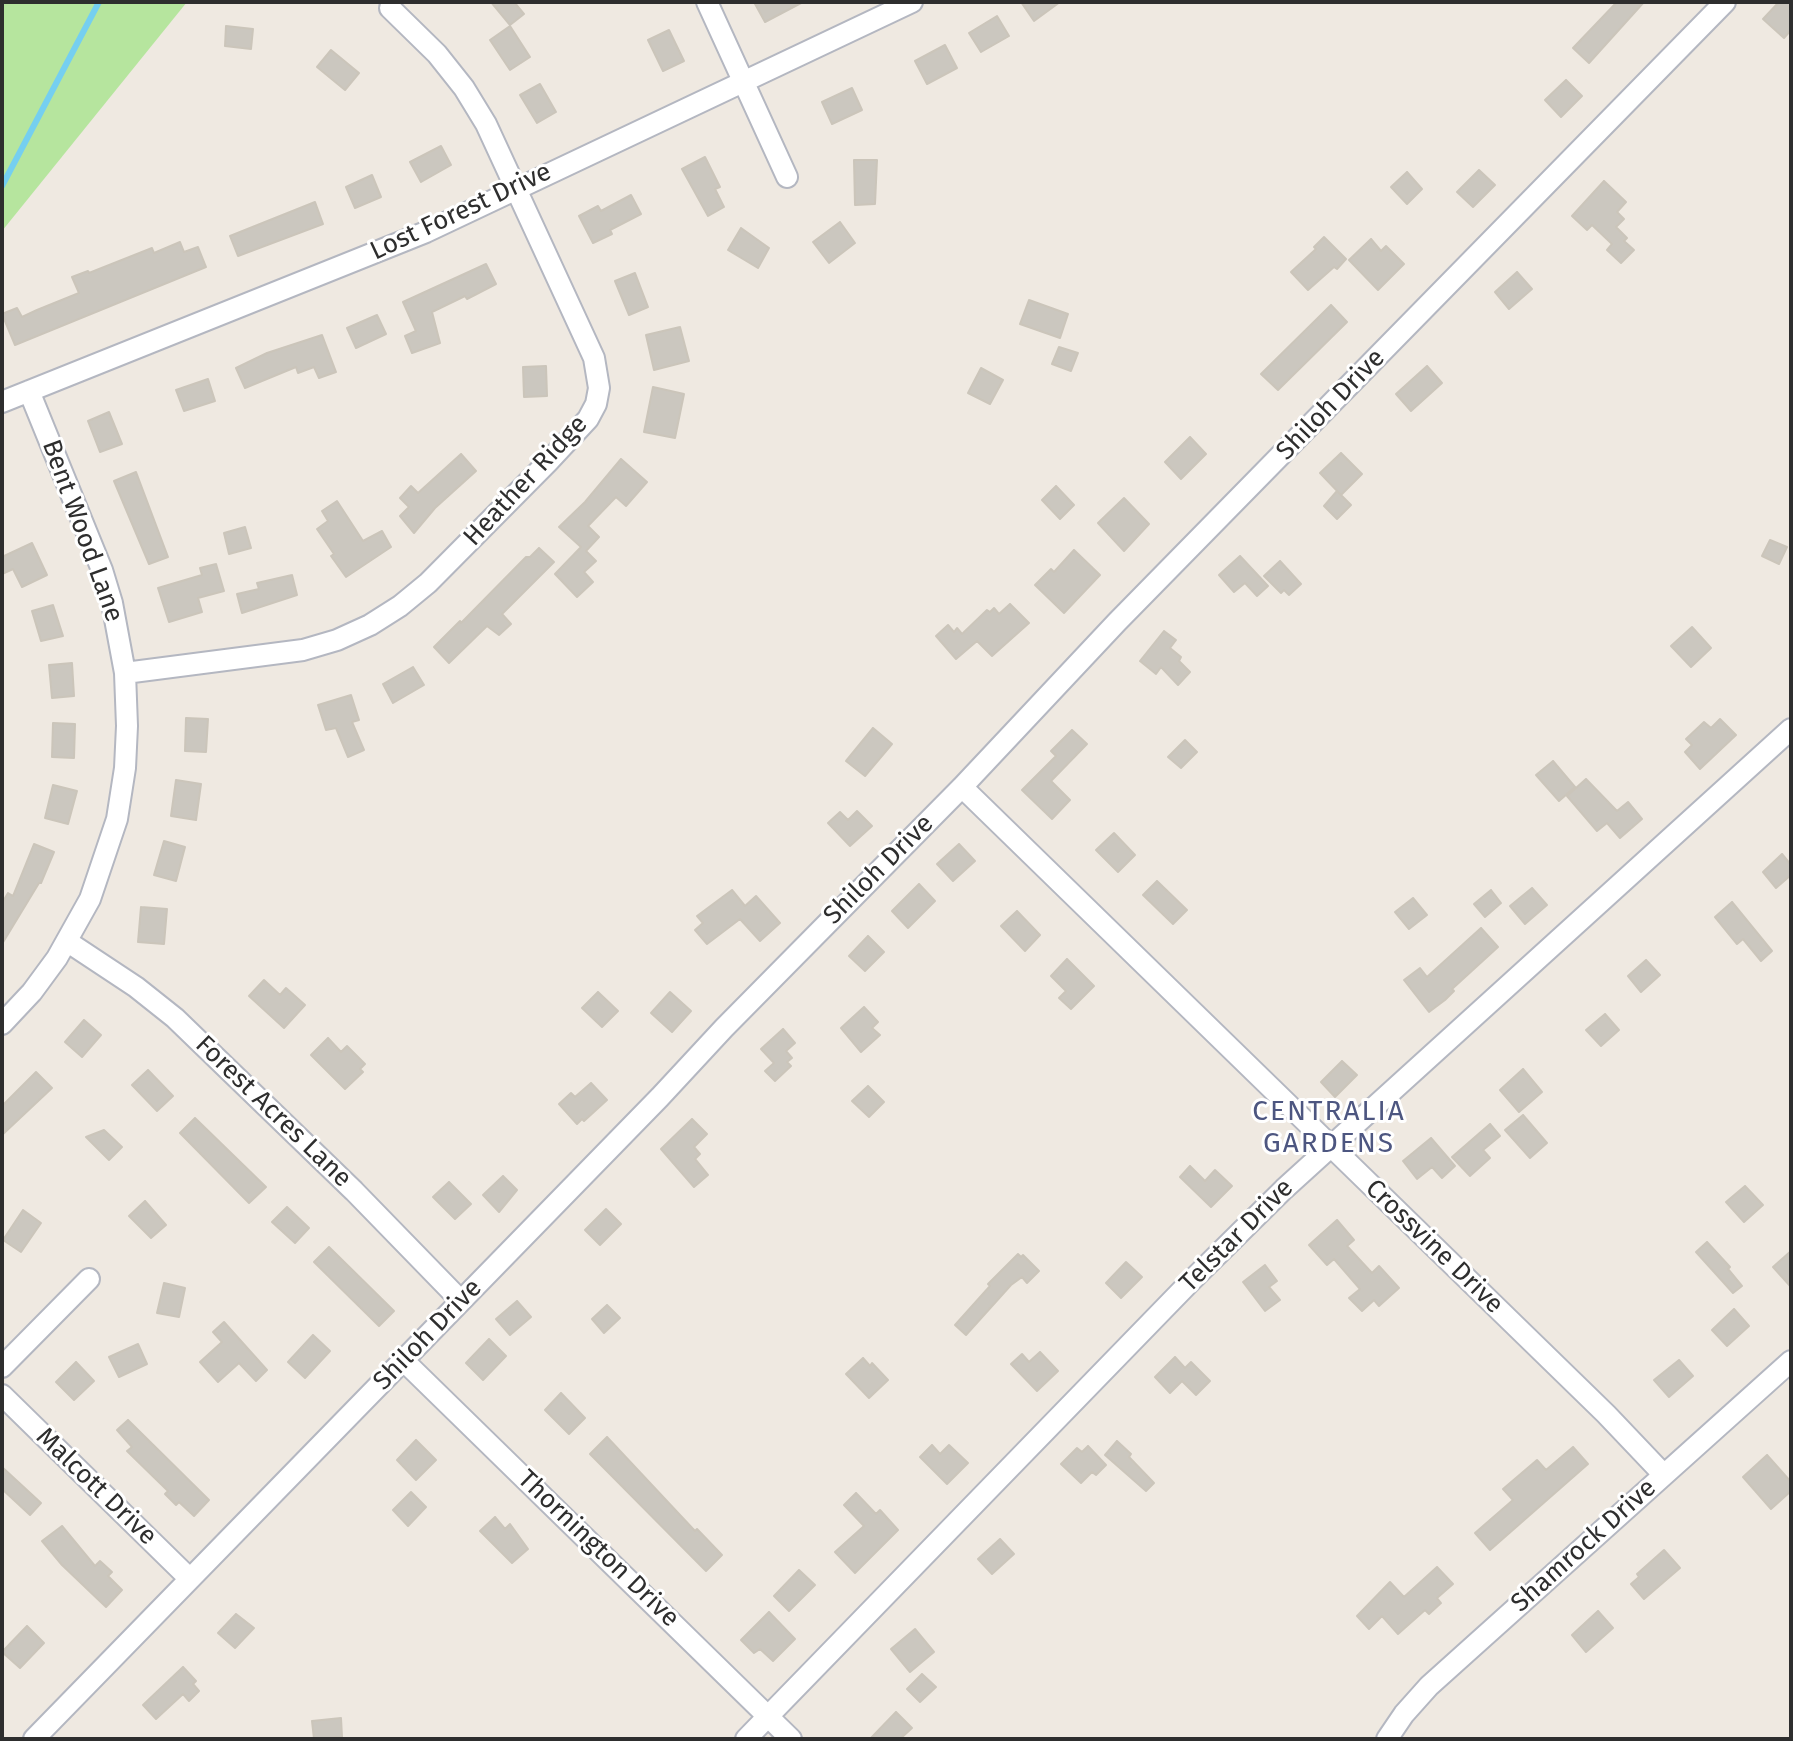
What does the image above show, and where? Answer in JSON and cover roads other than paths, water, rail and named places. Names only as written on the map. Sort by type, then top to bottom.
[{"type":"street","points":[[707,2],[787,177]]},
{"type":"street","name":"Lost Forest Drive","points":[[2,402],[426,232],[912,2]]},
{"type":"street","name":"Shiloh Drive","points":[[34,1739],[962,787],[1117,622],[1725,2]]},
{"type":"street","name":"Heather Ridge","points":[[125,673],[303,650],[337,640],[370,625],[428,583],[588,419],[596,404],[598,371],[486,124],[464,88],[437,54],[390,8]]},
{"type":"street","name":"Bent Wood Lane","points":[[2,1024],[32,992],[68,942],[90,899],[117,819],[125,768],[127,715],[120,637],[102,570],[29,391]]},
{"type":"street","name":"Telstar Drive","points":[[746,1739],[1191,1281],[1330,1146],[1791,729]]},
{"type":"street","name":"Crossvine Drive","points":[[962,787],[1606,1414],[1664,1475]]},
{"type":"street","name":"Forest Acres Lane","points":[[68,942],[136,987],[175,1018],[354,1191],[461,1301]]},
{"type":"street","points":[[2,1367],[89,1279]]},
{"type":"street","name":"Thornington Drive","points":[[403,1360],[791,1739]]},
{"type":"street","name":"Shamrock Drive","points":[[1387,1739],[1429,1686],[1791,1361]]},
{"type":"street","name":"Malcott Drive","points":[[2,1395],[190,1579]]},
{"type":"waterway","points":[[2,186],[99,2]]},
{"type":"district","name":"CENTRALIA GARDENS","points":[[1329,1128]]}]
